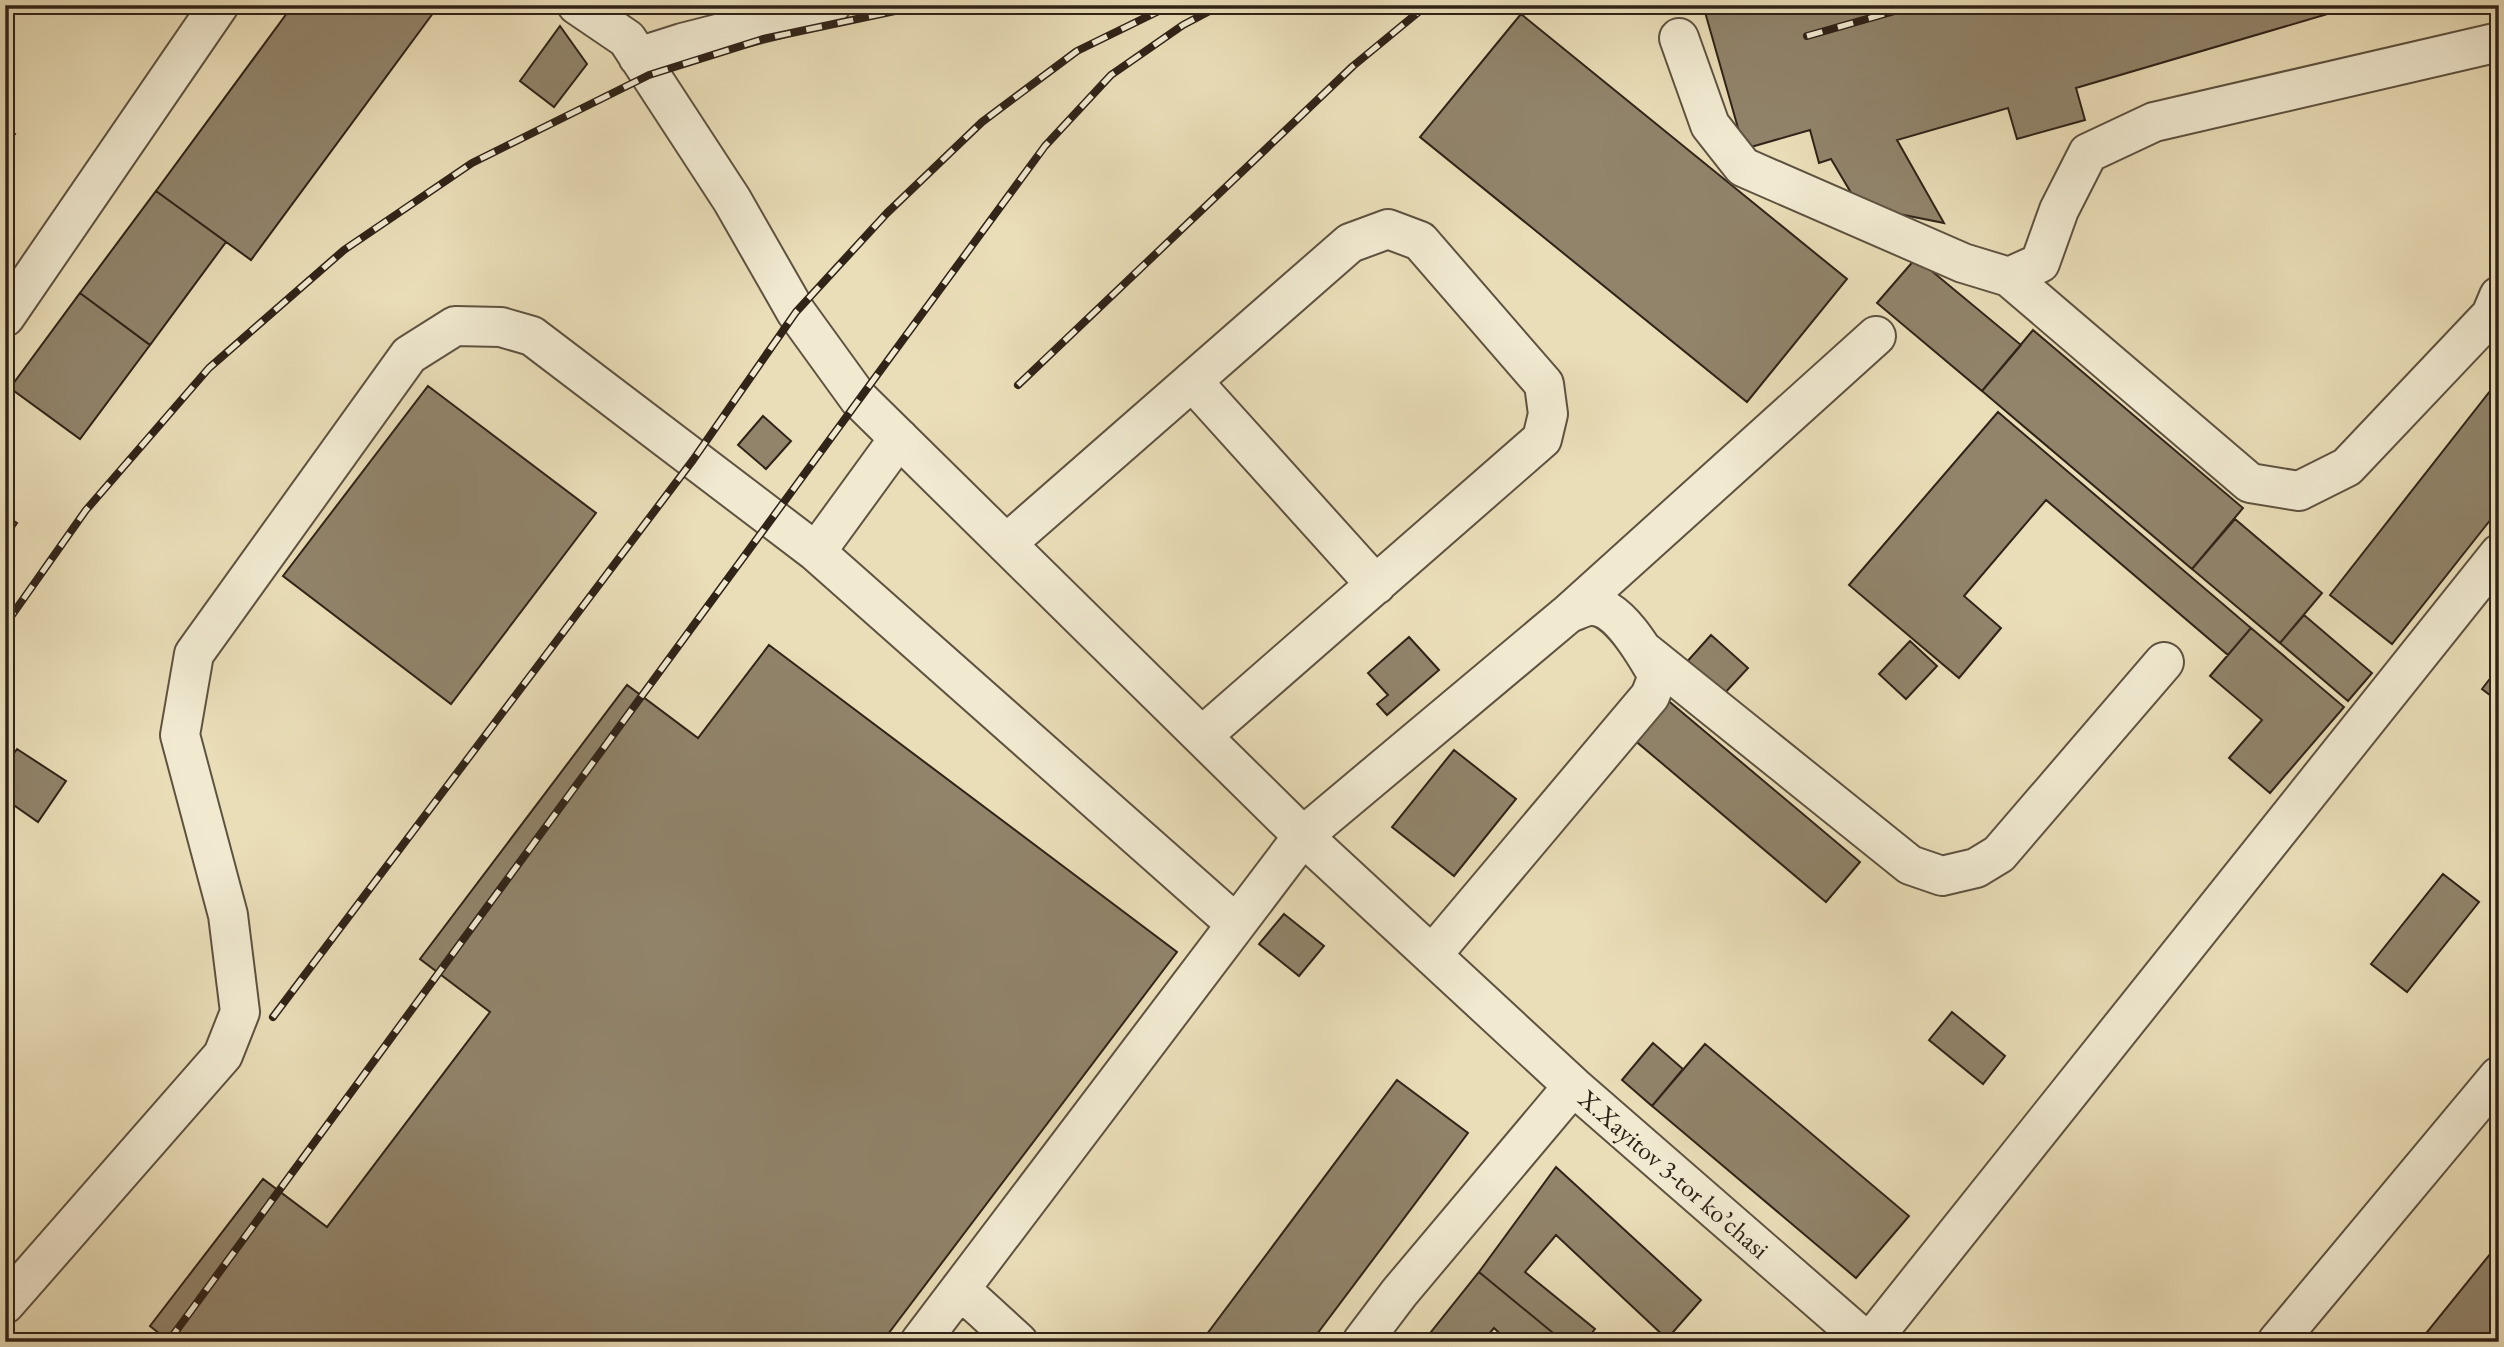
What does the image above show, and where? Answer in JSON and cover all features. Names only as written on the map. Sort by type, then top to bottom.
[{"type":"street","points":[[5,317],[219,5]]},
{"type":"street","points":[[576,5],[627,39],[732,200],[796,312],[859,399],[1304,836],[1573,1086]]},
{"type":"street","points":[[638,57],[831,5]]},
{"type":"street","points":[[1679,38],[1710,125],[1743,167],[1963,264],[2009,277],[2250,483],[2299,491],[2347,467],[2491,315],[2499,296]]},
{"type":"street","points":[[2009,277],[2040,263],[2059,211],[2088,153],[2154,122],[2499,42]]},
{"type":"street","points":[[1006,544],[1350,243],[1388,229],[1420,241],[1544,384],[1549,414],[1542,439],[1202,736]]},
{"type":"street","points":[[5,1304],[223,1055],[240,1012],[228,915],[180,734],[194,654],[410,355],[455,326],[501,327],[532,336],[816,552],[1236,924]]},
{"type":"street","points":[[920,1342],[1304,836],[1569,613],[1876,336]]},
{"type":"street","points":[[1192,381],[1376,584]]},
{"type":"street","points":[[816,552],[899,438]]},
{"type":"street","points":[[1869,1342],[2499,554]]},
{"type":"street","points":[[1569,613],[1590,606],[1609,610],[1644,651],[1910,865],[1942,876],[1976,868],[1999,854],[2164,662]]},
{"type":"street","points":[[1432,955],[1650,696],[1658,676],[1644,651]]},
{"type":"street","points":[[2277,1342],[2499,1076]]},
{"type":"street","name":"X.Xayitov 3-tor koʼchasi","points":[[1362,1342],[1399,1293],[1573,1086],[1869,1342]]},
{"type":"street","points":[[960,1289],[1018,1342]]},
{"type":"building","points":[[293,5],[439,5],[251,260],[156,191]]},
{"type":"building","points":[[1703,5],[2358,5],[2076,88],[2085,120],[2017,139],[2008,108],[1897,140],[1944,223],[1859,206],[1831,159],[1819,163],[1810,130],[1744,149]]},
{"type":"building","points":[[1521,14],[1847,279],[1747,402],[1420,137]]},
{"type":"building","points":[[560,26],[587,64],[554,107],[520,81]]},
{"type":"building","points":[[5,127],[15,134],[5,147]]},
{"type":"building","points":[[156,191],[226,242],[150,345],[80,293]]},
{"type":"building","points":[[1916,258],[2021,345],[1982,391],[1877,303]]},
{"type":"building","points":[[80,293],[150,345],[80,439],[10,388]]},
{"type":"building","points":[[2033,330],[2243,508],[2192,569],[1982,391]]},
{"type":"building","points":[[428,386],[596,513],[451,704],[283,576]]},
{"type":"building","points":[[2494,386],[2499,389],[2499,509],[2392,644],[2330,595]]},
{"type":"building","points":[[1998,412],[2251,628],[2228,655],[2046,500],[1964,596],[2001,628],[1959,678],[1849,585]]},
{"type":"building","points":[[763,416],[791,441],[766,469],[738,445]]},
{"type":"building","points":[[5,515],[17,523],[5,541]]},
{"type":"building","points":[[2235,519],[2322,593],[2280,643],[2192,569]]},
{"type":"building","points":[[2304,615],[2372,673],[2348,701],[2280,643]]},
{"type":"building","points":[[2251,628],[2344,707],[2270,793],[2229,758],[2262,720],[2210,676]]},
{"type":"building","points":[[1711,635],[1748,668],[1722,696],[1685,664]]},
{"type":"building","points":[[1409,637],[1439,670],[1387,715],[1377,704],[1388,695],[1368,673]]},
{"type":"building","points":[[1910,641],[1937,666],[1906,699],[1879,674]]},
{"type":"building","points":[[769,645],[1177,952],[882,1342],[170,1342],[150,1326],[263,1179],[327,1227],[490,1012],[420,959],[627,685],[698,738]]},
{"type":"building","points":[[2499,667],[2499,702],[2482,689]]},
{"type":"building","points":[[1665,698],[1860,862],[1826,902],[1632,738]]},
{"type":"building","points":[[17,749],[66,781],[38,822],[5,799],[5,766]]},
{"type":"building","points":[[1454,750],[1516,799],[1454,876],[1392,827]]},
{"type":"building","points":[[2443,874],[2479,902],[2407,992],[2371,964]]},
{"type":"building","points":[[1284,914],[1324,946],[1299,976],[1259,944]]},
{"type":"building","points":[[1952,1012],[2005,1056],[1983,1084],[1929,1040]]},
{"type":"building","points":[[1653,1043],[1683,1069],[1652,1106],[1622,1080]]},
{"type":"building","points":[[1705,1044],[1909,1216],[1856,1278],[1652,1106]]},
{"type":"building","points":[[1397,1080],[1468,1133],[1311,1342],[1201,1342]]},
{"type":"building","points":[[1556,1167],[1701,1300],[1667,1339],[1556,1235],[1525,1272],[1595,1329],[1585,1342],[1564,1342],[1479,1272]]},
{"type":"building","points":[[2499,1243],[2499,1342],[2419,1342]]},
{"type":"building","points":[[1479,1272],[1564,1342],[1509,1342],[1494,1328],[1482,1342],[1423,1342]]},
{"type":"railway","points":[[5,625],[86,510],[209,368],[344,250],[472,163],[649,75],[763,39],[923,5]]},
{"type":"railway","points":[[273,1017],[693,460],[796,312],[887,213],[982,122],[1077,51],[1171,5]]},
{"type":"railway","points":[[168,1342],[1045,146],[1111,75],[1183,25],[1221,5]]},
{"type":"railway","points":[[1018,385],[1353,66],[1427,5]]},
{"type":"railway","points":[[1807,36],[1916,5]]}]
